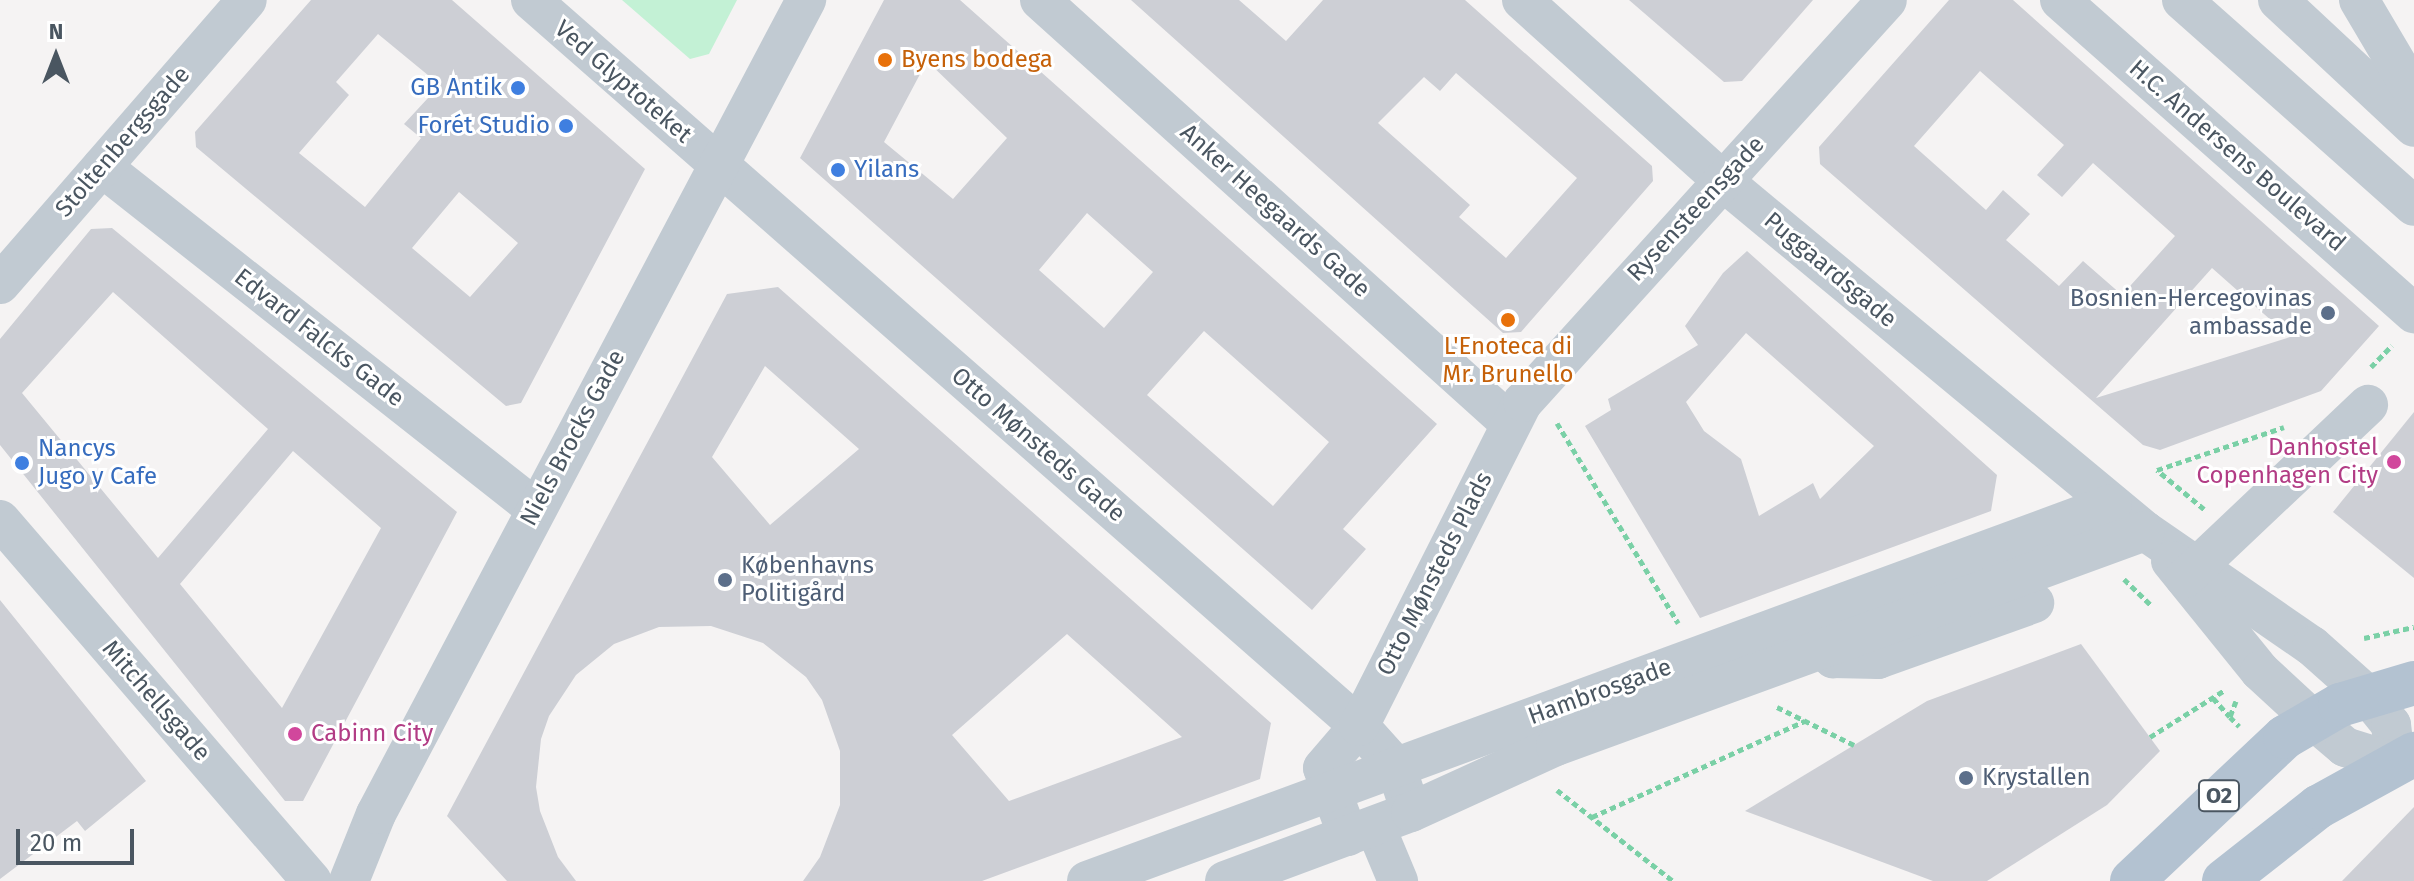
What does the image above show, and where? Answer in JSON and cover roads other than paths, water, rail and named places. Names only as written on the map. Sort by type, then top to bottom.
[{"type":"main road","name":"O2","points":[[2132,881],[2264,754],[2312,719],[2367,695],[2414,683]]},
{"type":"main road","points":[[2224,881],[2318,807],[2408,767]]},
{"type":"street","name":"Stoltenbergsgade","points":[[0,284],[247,0]]},
{"type":"street","name":"Ved Glyptoteket","points":[[531,0],[716,164]]},
{"type":"street","name":"Niels Brocks Gade","points":[[349,881],[376,814],[716,164],[806,0]]},
{"type":"street","name":"Anker Heegaards Gade","points":[[1040,0],[1510,423]]},
{"type":"street","name":"Puggaardsgade","points":[[1522,0],[1724,182],[2192,571],[2312,646],[2367,695],[2391,725],[2408,767]]},
{"type":"street","name":"Rysensteensgade","points":[[1510,423],[1623,287],[1724,182],[1887,0]]},
{"type":"street","name":"H.C. Andersens Boulevard","points":[[2060,0],[2414,313]]},
{"type":"street","points":[[2182,0],[2414,206]]},
{"type":"street","points":[[2278,0],[2414,127]]},
{"type":"street","points":[[2359,0],[2414,93]]},
{"type":"street","name":"Otto Mønsteds Gade","points":[[716,164],[1359,726]]},
{"type":"street","name":"Edvard Falcks Gade","points":[[102,167],[536,509]]},
{"type":"street","points":[[2192,571],[2368,405]]},
{"type":"street","name":"Otto Mønsteds Plads","points":[[1398,881],[1331,791],[1323,768],[1359,726],[1510,423]]},
{"type":"street","name":"Hambrosgade","points":[[1822,630],[2112,504]]},
{"type":"street","name":"Mitchellsgade","points":[[0,520],[312,881]]},
{"type":"street","name":"Hambrosgade","points":[[1087,881],[1396,767],[1708,672],[1822,630],[2145,531]]},
{"type":"street","name":"Puggaardsgade","points":[[2192,571],[2260,671],[2312,719],[2345,747],[2408,767]]},
{"type":"street","points":[[1822,630],[1833,658],[1878,659],[2034,603]]},
{"type":"street","name":"Hambrosgade","points":[[1225,881],[1411,812],[1708,672]]},
{"type":"street","points":[[1359,726],[1396,767],[1411,812]]},
{"type":"place","name":"Byens bodega","points":[[885,60]]},
{"type":"place","name":"GB Antik","points":[[518,88]]},
{"type":"place","name":"Forét Studio","points":[[566,126]]},
{"type":"place","name":"Yilans","points":[[838,170]]},
{"type":"place","name":"Bosnien-Hercegovinas ambassade","points":[[2328,313]]},
{"type":"place","name":"L'Enoteca di Mr. Brunello","points":[[1508,320]]},
{"type":"place","name":"Danhostel Copenhagen City","points":[[2394,462]]},
{"type":"place","name":"Nancys Jugo y Cafe","points":[[22,463]]},
{"type":"place","name":"Københavns Politigård","points":[[725,580]]},
{"type":"place","name":"Cabinn City","points":[[295,734]]},
{"type":"place","name":"Krystallen","points":[[1966,778]]}]
